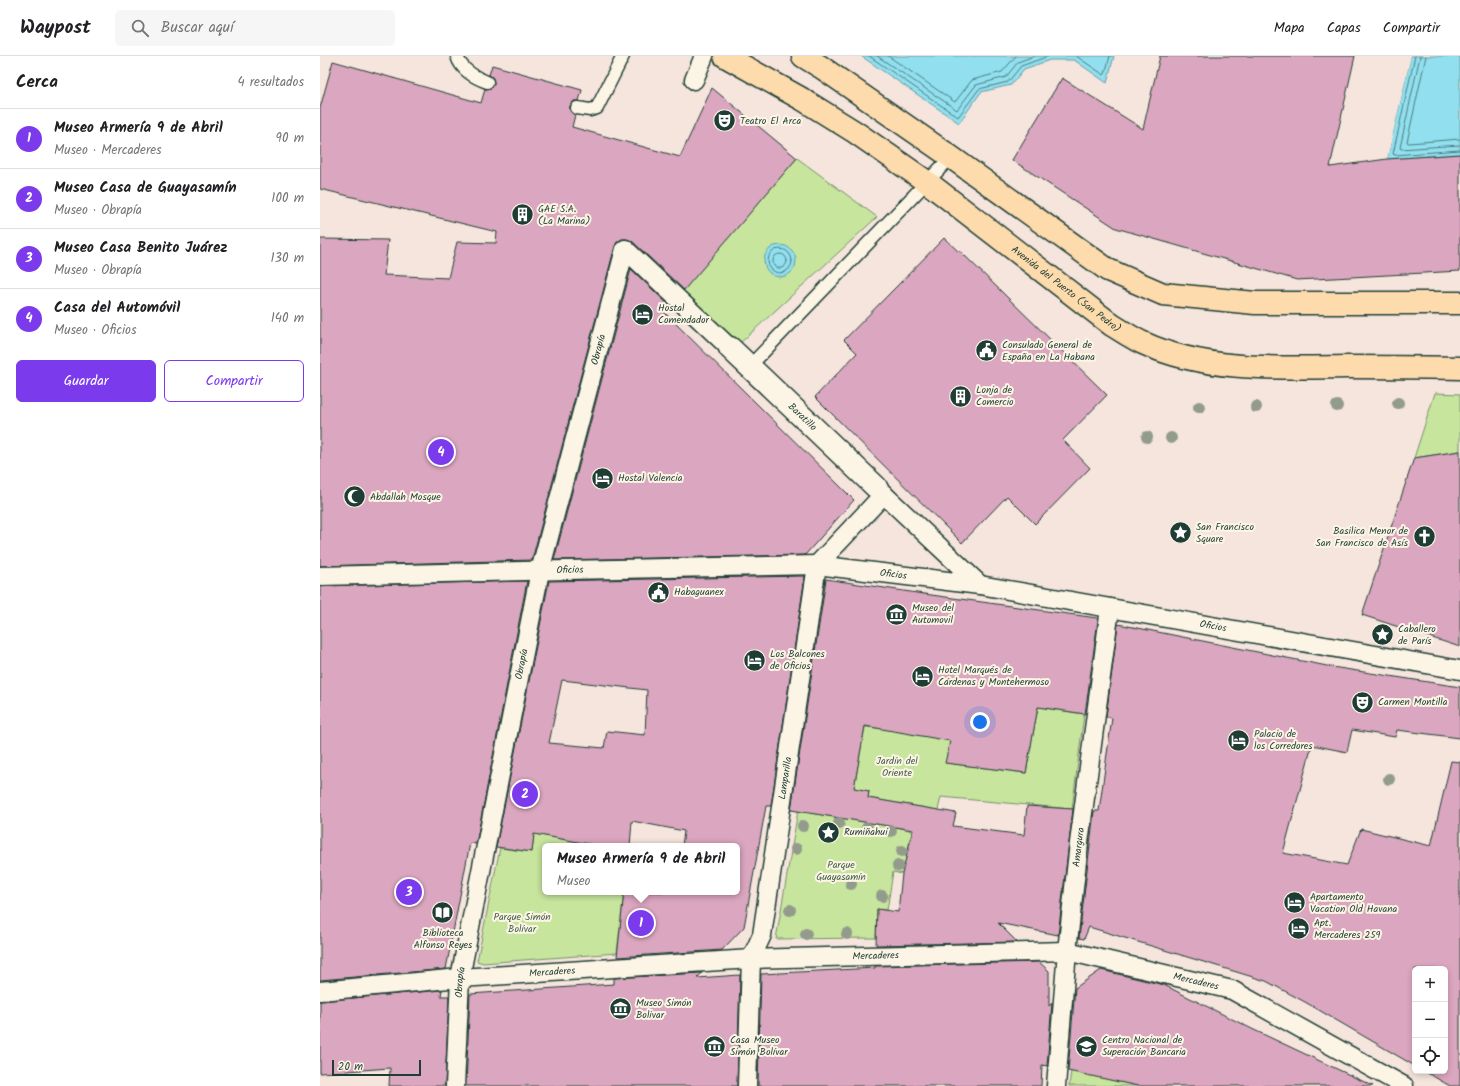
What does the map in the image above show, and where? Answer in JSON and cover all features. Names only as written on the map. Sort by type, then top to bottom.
[{"type":"main road","name":"Avenida del Puerto (San Pedro)","points":[[725,56],[802,99],[855,132],[927,182],[1112,324],[1143,343],[1174,354],[1204,361],[1244,366],[1284,368],[1460,368]]},
{"type":"main road","points":[[803,56],[952,157],[1108,270],[1163,294],[1255,303],[1460,303]]},
{"type":"street","points":[[694,80],[704,56]]},
{"type":"street","name":"Baratillo","points":[[625,248],[980,585]]},
{"type":"street","name":"Obrapía","points":[[455,1086],[460,978],[540,571],[625,248]]},
{"type":"street","points":[[817,565],[880,491]]},
{"type":"street","name":"Oficios","points":[[320,576],[817,565],[980,585],[1460,670]]},
{"type":"street","name":"Lamparilla","points":[[747,1086],[751,959],[762,935],[817,565]]},
{"type":"street","name":"Amargura","points":[[1056,1086],[1067,951],[1079,843],[1110,608]]},
{"type":"street","name":"Mercaderes","points":[[320,991],[460,978],[751,959],[1067,951],[1232,990],[1404,1086]]},
{"type":"lane","points":[[457,56],[458,61],[468,72],[487,82]]},
{"type":"lane","points":[[577,108],[590,110],[597,108],[623,56]]},
{"type":"lane","points":[[749,367],[952,157]]},
{"type":"green space","points":[[797,158],[877,217],[739,344],[683,290]]},
{"type":"green space","points":[[1435,393],[1460,394],[1460,451],[1414,458]]},
{"type":"green space","name":"Jardín del Oriente","points":[[1038,707],[1084,714],[1072,809],[941,797],[938,810],[868,798],[869,791],[854,788],[865,727],[896,730],[974,722],[946,763],[1026,773]]},
{"type":"green space","name":"Parque Guayasamín","points":[[798,811],[907,829],[912,832],[902,874],[893,872],[887,910],[877,909],[876,938],[776,939]]},
{"type":"green space","name":"Parque Simón Bolívar","points":[[534,834],[584,843],[542,843],[542,895],[624,895],[617,953],[483,963],[477,961],[500,848],[532,852]]},
{"type":"green space","points":[[1071,1071],[1138,1086],[1069,1086]]},
{"type":"water","points":[[861,56],[1114,56],[1107,83],[1074,60],[1050,60],[1024,69],[1011,85],[981,92],[959,123]]},
{"type":"water","points":[[1411,56],[1460,56],[1460,154],[1387,159]]},
{"type":"water","points":[[780,245],[791,250],[796,261],[791,272],[780,277],[769,272],[764,261],[769,250]]},
{"type":"pier","points":[[1409,56],[1411,56],[1387,159],[1385,159]]},
{"type":"building","points":[[1160,56],[1355,56],[1330,167],[1387,159],[1460,154],[1460,271],[1297,280],[1116,228],[1012,160],[1062,78],[1143,129]]},
{"type":"building","points":[[333,61],[481,103],[485,89],[491,88],[494,84],[493,78],[489,75],[492,65],[582,90],[579,101],[574,101],[570,106],[570,111],[575,115],[572,127],[680,157],[712,88],[797,158],[684,290],[632,241],[622,239],[617,242],[532,560],[320,566],[320,239],[388,240],[384,275],[448,278],[457,242],[496,243],[497,232],[320,189],[320,108]]},
{"type":"building","name":"Lonja de Comercio","points":[[944,238],[959,252],[960,251],[1107,395],[1063,440],[1090,468],[1035,524],[1007,496],[962,543],[815,397],[857,353],[844,340]]},
{"type":"building","points":[[631,269],[670,306],[664,312],[854,500],[805,555],[554,560]]},
{"type":"building","name":"Basilica Menor de San Francisco de Asís","points":[[1460,451],[1460,647],[1362,615],[1414,458]]},
{"type":"building","points":[[805,576],[771,806],[766,806],[744,927],[722,950],[617,957],[624,895],[740,895],[740,843],[682,843],[684,831],[632,821],[630,843],[584,843],[534,834],[532,852],[496,847],[549,581]],"holes":[[[562,680],[647,690],[645,735],[607,731],[604,748],[549,743]]]},
{"type":"building","points":[[826,579],[1097,618],[1098,620],[1085,714],[1038,707],[1026,773],[945,763],[950,741],[865,726],[854,788],[869,791],[868,798],[956,813],[953,826],[1024,835],[1027,806],[1073,809],[1058,935],[998,923],[1017,942],[876,945],[877,909],[898,912],[902,874],[913,830],[791,810]]},
{"type":"building","points":[[527,581],[476,844],[470,843],[446,969],[320,980],[320,586]]},
{"type":"building","points":[[1118,624],[1332,667],[1460,687],[1460,738],[1397,730],[1395,737],[1352,730],[1347,752],[1312,745],[1283,853],[1347,865],[1361,829],[1431,846],[1451,761],[1460,762],[1460,1086],[1450,1086],[1429,1074],[1448,1074],[1448,966],[1412,966],[1412,1064],[1266,981],[1089,927],[1084,939],[1079,938],[1094,811],[1099,811],[1112,718],[1106,717]]},
{"type":"building","points":[[1039,962],[1049,971],[1049,1006],[1052,1003],[1047,1066],[1042,1065],[1041,1086],[758,1086],[761,974],[875,968],[875,966]]},
{"type":"building","points":[[1101,970],[1164,985],[1252,1029],[1373,1086],[1138,1086],[1068,1071],[1075,988]]},
{"type":"building","points":[[702,973],[697,978],[740,975],[737,1086],[466,1086],[470,994],[614,984],[614,978]]},
{"type":"building","points":[[442,990],[441,996],[449,996],[445,1086],[389,1086],[390,1068],[320,1073],[320,1001]]},
{"type":"place","name":"Teatro El Arca","points":[[724,121]]},
{"type":"place","name":"GAE S.A. (La Marina)","points":[[523,215]]},
{"type":"place","name":"Hostal Comendador","points":[[642,314]]},
{"type":"place","name":"Consulado General de España en La Habana","points":[[987,351]]},
{"type":"place","name":"Lonja de Comercio","points":[[961,396]]},
{"type":"place","name":"Casa del Automóvil","points":[[441,452]]},
{"type":"place","name":"Hostal Valencia","points":[[603,478]]},
{"type":"place","name":"Abdallah Mosque","points":[[354,497]]},
{"type":"place","name":"San Francisco Square","points":[[1180,533]]},
{"type":"place","name":"Basilica Menor de San Francisco de Asís","points":[[1424,537]]},
{"type":"place","name":"Habaguanex","points":[[659,592]]},
{"type":"place","name":"Museo del Automovil","points":[[897,614]]},
{"type":"place","name":"Caballero de París","points":[[1382,635]]},
{"type":"place","name":"Los Balcones de Oficios","points":[[754,660]]},
{"type":"place","name":"Hotel Marqués de Cárdenas y Montehermoso","points":[[923,676]]},
{"type":"place","name":"Carmen Montilla","points":[[1362,702]]},
{"type":"place","name":"Palacio de los Corredores","points":[[1238,740]]},
{"type":"place","name":"Museo Casa de Guayasamín","points":[[525,794]]},
{"type":"place","name":"Rumiñahui","points":[[829,832]]},
{"type":"place","name":"Museo Casa Benito Juárez","points":[[409,892]]},
{"type":"place","name":"Apartamento Vacation Old Havana","points":[[1295,903]]},
{"type":"place","name":"Biblioteca Alfonso Reyes","points":[[443,913]]},
{"type":"place","name":"Museo Armería 9 de Abril","points":[[641,923]]},
{"type":"place","name":"Apt. Mercaderes 259","points":[[1298,929]]},
{"type":"place","name":"Museo Simón Bolivar","points":[[621,1009]]},
{"type":"place","name":"Casa Museo Simón Bolívar","points":[[715,1046]]},
{"type":"place","name":"Centro Nacional de Superación Bancaria","points":[[1086,1046]]}]
